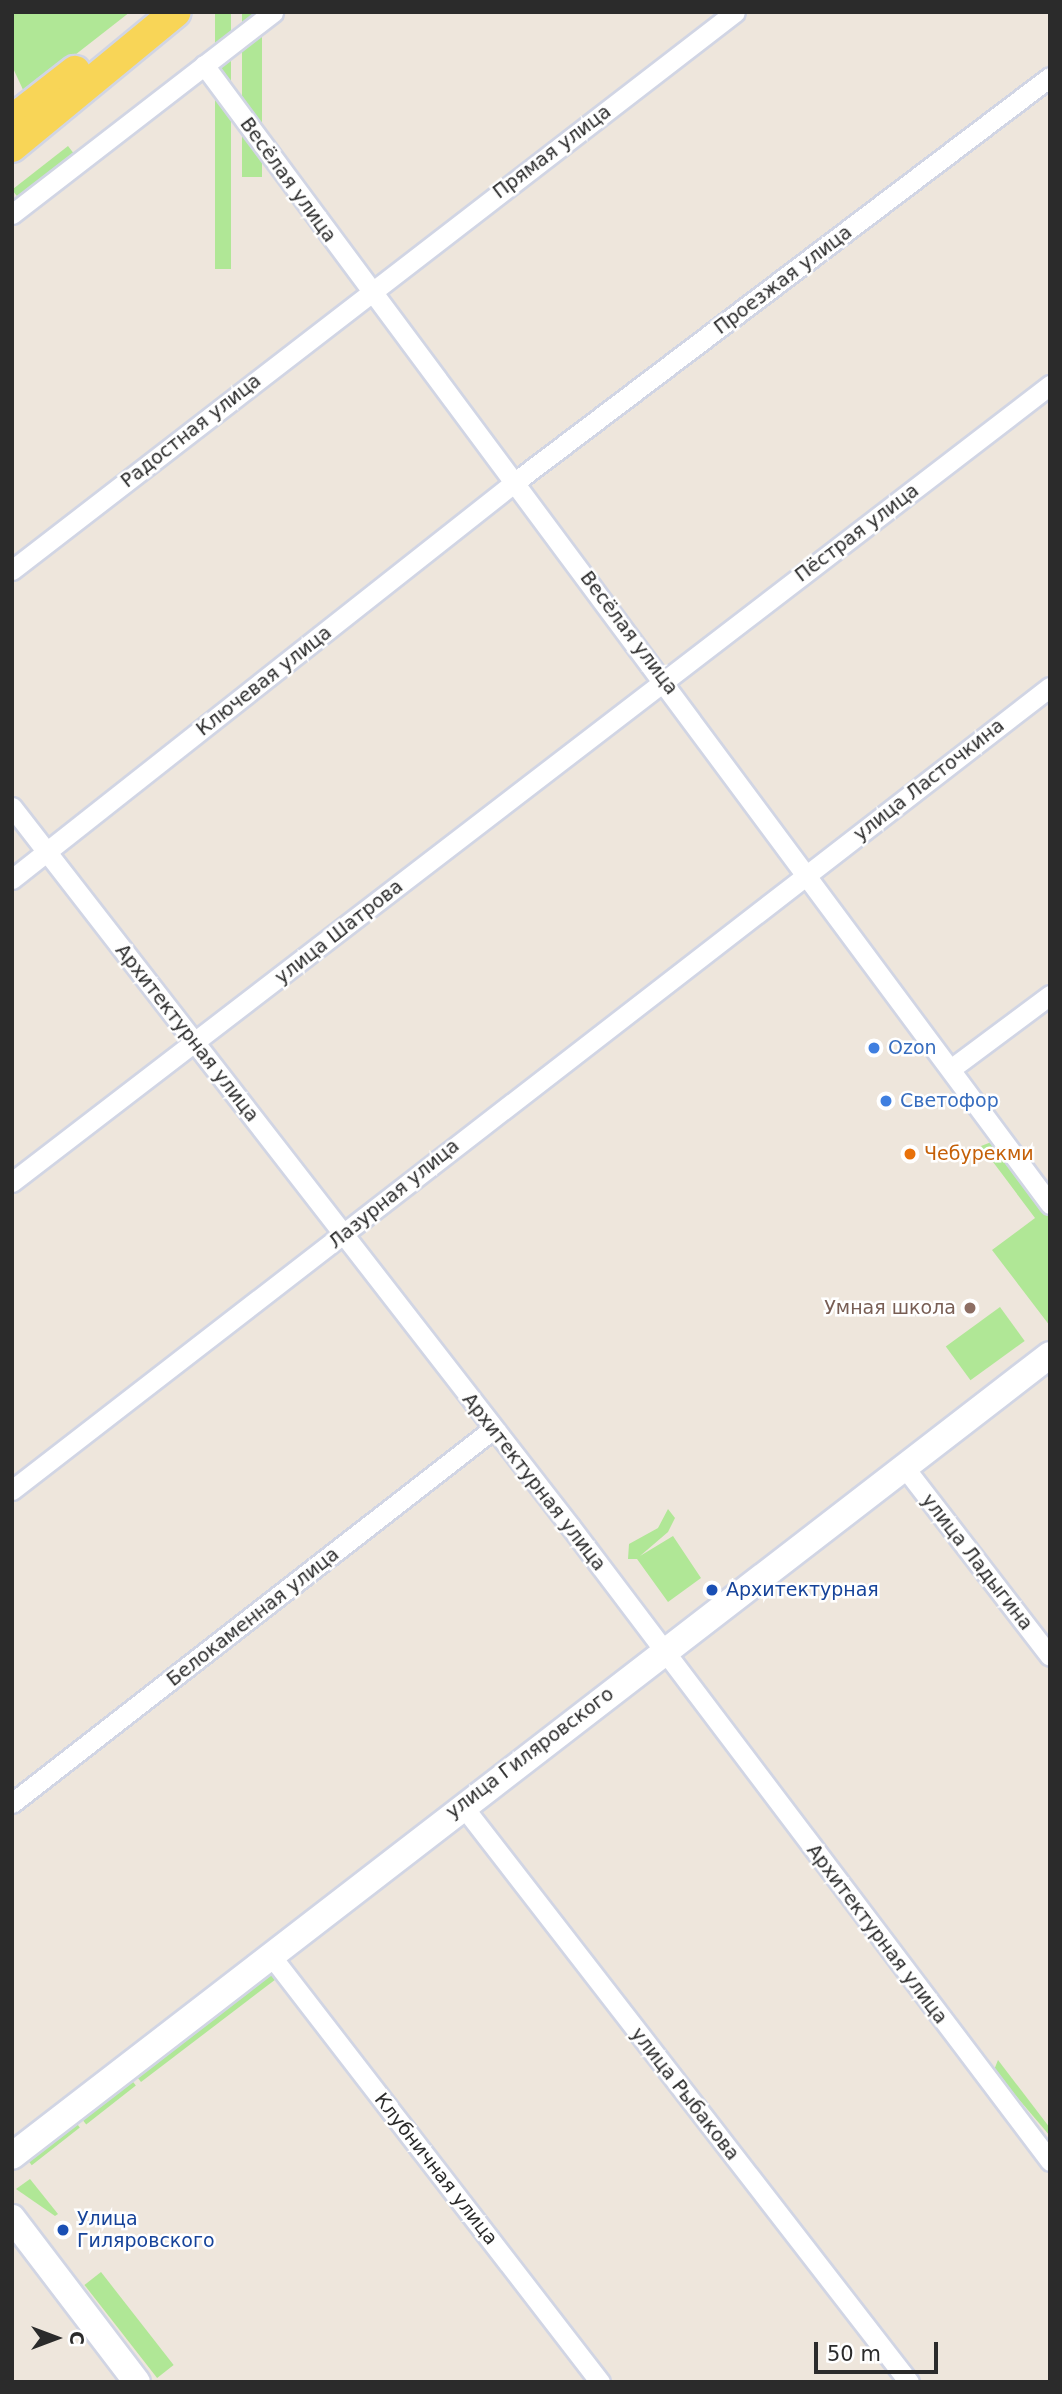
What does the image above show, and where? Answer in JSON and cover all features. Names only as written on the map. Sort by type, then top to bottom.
[{"type":"main road","points":[[12,120],[150,12]]},
{"type":"main road","points":[[12,147],[176,12]]},
{"type":"street","points":[[12,214],[273,12]]},
{"type":"street","name":"Прямая улица","points":[[370,292],[735,12]]},
{"type":"street","name":"Весёлая улица","points":[[204,65],[370,292],[808,873],[1050,1204]]},
{"type":"street","name":"Проезжая улица","points":[[515,482],[1050,77]]},
{"type":"street","name":"Радостная улица","points":[[12,570],[370,292]]},
{"type":"street","name":"Пёстрая улица","points":[[664,680],[1050,386]]},
{"type":"street","name":"Ключевая улица","points":[[12,879],[515,482]]},
{"type":"street","name":"улица Шатрова","points":[[12,1182],[196,1044],[664,680]]},
{"type":"street","name":"улица Ласточкина","points":[[808,873],[1050,687]]},
{"type":"street","name":"Архитектурная улица","points":[[12,807],[664,1651],[1050,2161]]},
{"type":"street","name":"Лазурная улица","points":[[12,1490],[344,1237],[808,873]]},
{"type":"street","points":[[951,1069],[1050,995]]},
{"type":"street","name":"улица Гиляровского","points":[[12,2155],[272,1957],[462,1805],[1050,1355]]},
{"type":"street","name":"Белокаменная улица","points":[[12,1803],[493,1429]]},
{"type":"street","name":"улица Ладыгина","points":[[905,1468],[1050,1656]]},
{"type":"street","name":"улица Рыбакова","points":[[462,1805],[909,2382]]},
{"type":"street","name":"Клубничная улица","points":[[272,1957],[600,2382]]},
{"type":"street","points":[[12,2218],[137,2382]]},
{"type":"green space","points":[[12,12],[130,12],[25,94],[12,66]]},
{"type":"green space","points":[[215,12],[231,12],[231,269],[215,269]]},
{"type":"green space","points":[[242,12],[262,12],[262,177],[242,177]]},
{"type":"green space","points":[[68,146],[75,155],[19,198],[12,190]]},
{"type":"green space","points":[[994,1141],[1050,1216],[1050,1326],[992,1250],[1035,1218],[981,1146]]},
{"type":"green space","points":[[1000,1307],[1025,1341],[970,1380],[946,1346]]},
{"type":"green space","points":[[668,1509],[675,1518],[668,1532],[640,1556],[673,1536],[701,1578],[668,1602],[637,1559],[628,1559],[629,1544],[658,1528]]},
{"type":"green space","points":[[271,1970],[280,1976],[141,2082],[131,2069]]},
{"type":"green space","points":[[998,2060],[1050,2128],[1050,2136],[994,2070]]},
{"type":"green space","points":[[126,2073],[136,2086],[86,2124],[76,2112]]},
{"type":"green space","points":[[70,2115],[80,2128],[32,2165],[22,2153]]},
{"type":"green space","points":[[30,2179],[58,2214],[55,2216],[16,2189]]},
{"type":"green space","points":[[101,2272],[174,2365],[157,2378],[84,2285]]},
{"type":"place","name":"Ozon","points":[[874,1048]]},
{"type":"place","name":"Светофор","points":[[886,1101]]},
{"type":"place","name":"Чебурекми","points":[[910,1154]]},
{"type":"place","name":"Умная школа","points":[[970,1308]]},
{"type":"place","name":"Архитектурная","points":[[712,1590]]},
{"type":"place","name":"Улица Гиляровского","points":[[63,2230]]}]
